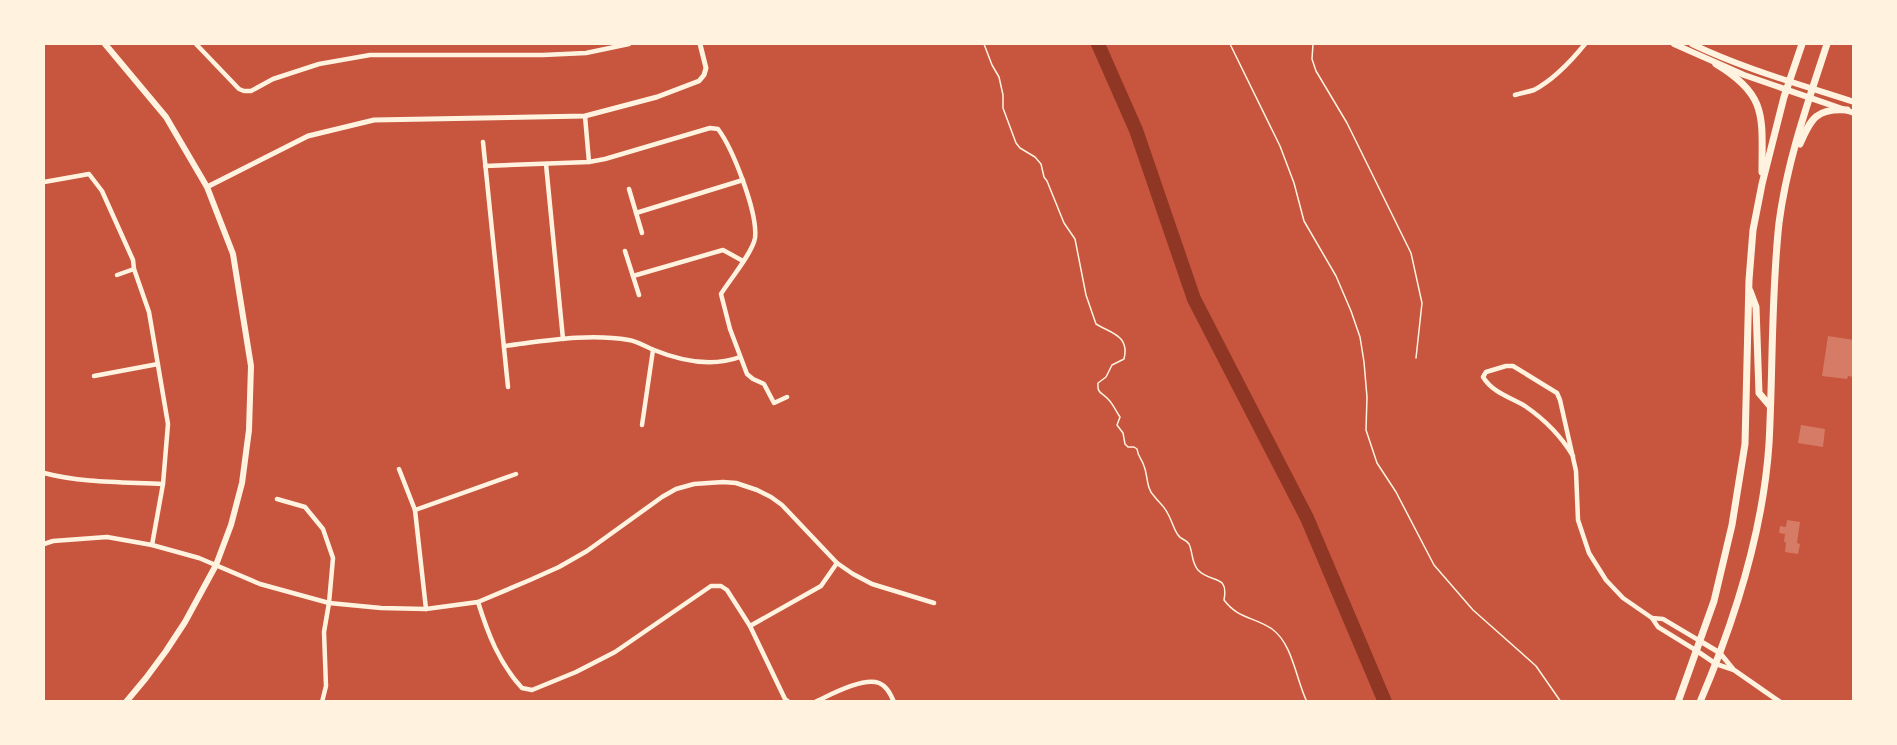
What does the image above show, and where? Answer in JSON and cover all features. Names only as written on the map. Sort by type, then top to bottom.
[{"type":"main road","points":[[105,44],[166,117],[207,187],[233,254],[251,366],[249,430],[242,483],[231,525],[216,565],[185,622],[146,678],[126,702]]},
{"type":"main road","points":[[1674,44],[1716,64],[1786,91],[1850,111]]},
{"type":"main road","points":[[1692,44],[1789,82],[1854,102]]},
{"type":"main road","points":[[1678,702],[1717,590],[1737,497],[1745,444],[1753,230],[1762,184],[1786,91],[1802,44]]},
{"type":"main road","points":[[1700,702],[1737,606],[1759,514],[1768,446],[1772,325],[1780,221],[1791,166],[1809,97],[1827,44]]},
{"type":"main road","points":[[1716,64],[1745,84],[1759,110],[1762,131],[1762,184]]},
{"type":"main road","points":[[1791,166],[1808,128],[1819,114],[1826,110],[1850,111]]},
{"type":"main road","points":[[1749,289],[1756,307],[1759,393],[1770,406]]},
{"type":"street","points":[[196,44],[239,89],[244,91],[251,91],[273,80],[319,64],[370,55],[543,55],[586,53],[629,44]]},
{"type":"street","points":[[207,187],[308,136],[374,120],[585,116],[657,97],[699,81],[704,75],[706,68],[700,44]]},
{"type":"street","points":[[1515,95],[1534,90],[1552,77],[1585,44]]},
{"type":"street","points":[[585,116],[589,162]]},
{"type":"street","points":[[485,166],[589,162],[714,128],[720,132],[749,194],[755,237],[751,248],[721,294],[730,329],[747,374],[764,384],[772,402],[775,403],[787,397]]},
{"type":"street","points":[[483,142],[508,387]]},
{"type":"street","points":[[546,164],[563,339]]},
{"type":"street","points":[[44,182],[89,174],[102,191],[113,212],[133,260],[149,312],[168,424],[163,484],[152,544]]},
{"type":"street","points":[[636,213],[743,180]]},
{"type":"street","points":[[629,189],[642,232]]},
{"type":"street","points":[[625,250],[639,295]]},
{"type":"street","points":[[633,276],[723,250],[743,261]]},
{"type":"street","points":[[117,275],[134,269]]},
{"type":"street","points":[[504,346],[563,339],[630,340],[674,358],[705,362],[729,361],[740,357]]},
{"type":"street","points":[[642,425],[653,350]]},
{"type":"street","points":[[94,376],[158,364]]},
{"type":"street","points":[[1573,456],[1558,434],[1543,420],[1526,407],[1491,387],[1483,377],[1486,372],[1513,366],[1557,393],[1573,456],[1578,520],[1589,553],[1602,574],[1618,593],[1634,607],[1652,618],[1658,627],[1716,664],[1734,670]]},
{"type":"street","points":[[399,469],[415,510],[426,609]]},
{"type":"street","points":[[44,473],[94,481],[163,484]]},
{"type":"street","points":[[415,510],[516,474]]},
{"type":"street","points":[[44,544],[53,541],[107,537],[152,544],[199,558],[260,584],[329,603],[426,609],[478,602],[559,567],[587,551],[676,489],[694,484],[736,483],[771,497],[837,563],[853,574],[872,584],[934,603]]},
{"type":"street","points":[[277,499],[305,507],[323,529],[333,558],[324,632],[326,686],[322,702]]},
{"type":"street","points":[[750,626],[821,586],[837,563]]},
{"type":"street","points":[[478,602],[496,652],[522,688],[532,690],[576,672],[615,652],[711,586],[721,586],[727,590],[750,626],[785,699],[789,702]]},
{"type":"street","points":[[1652,618],[1663,618],[1720,653],[1734,670],[1780,702]]},
{"type":"street","points":[[815,702],[842,689],[867,682],[880,683],[890,692],[894,702]]},
{"type":"path","points":[[984,44],[999,77],[1003,108],[1016,143],[1041,164],[1044,177],[1064,223],[1075,239],[1086,295],[1096,324],[1113,330],[1124,344],[1126,351],[1124,358],[1112,365],[1106,377],[1098,383],[1098,390],[1108,399],[1120,417],[1117,425],[1123,433],[1125,444],[1137,449],[1153,496],[1161,501],[1178,536],[1189,545],[1195,565],[1205,576],[1218,579],[1224,584],[1226,589],[1224,600],[1236,613],[1272,629],[1279,637],[1291,656],[1307,702]]},
{"type":"path","points":[[1230,44],[1280,146],[1294,183],[1304,221],[1336,276],[1360,337],[1364,362],[1366,430],[1377,463],[1401,501],[1434,565],[1473,610],[1532,662],[1561,702]]},
{"type":"path","points":[[1313,44],[1312,58],[1316,71],[1347,123],[1411,253],[1418,276],[1422,303],[1416,358]]},
{"type":"building","points":[[1828,336],[1854,340],[1854,377],[1848,376],[1847,379],[1822,376]]},
{"type":"building","points":[[1801,425],[1825,429],[1823,447],[1798,443]]},
{"type":"building","points":[[1787,520],[1800,522],[1798,554],[1785,552],[1785,534],[1779,533],[1780,526],[1786,527]]},
{"type":"waterway","points":[[1098,44],[1136,130],[1194,299],[1307,518],[1385,702]]}]
